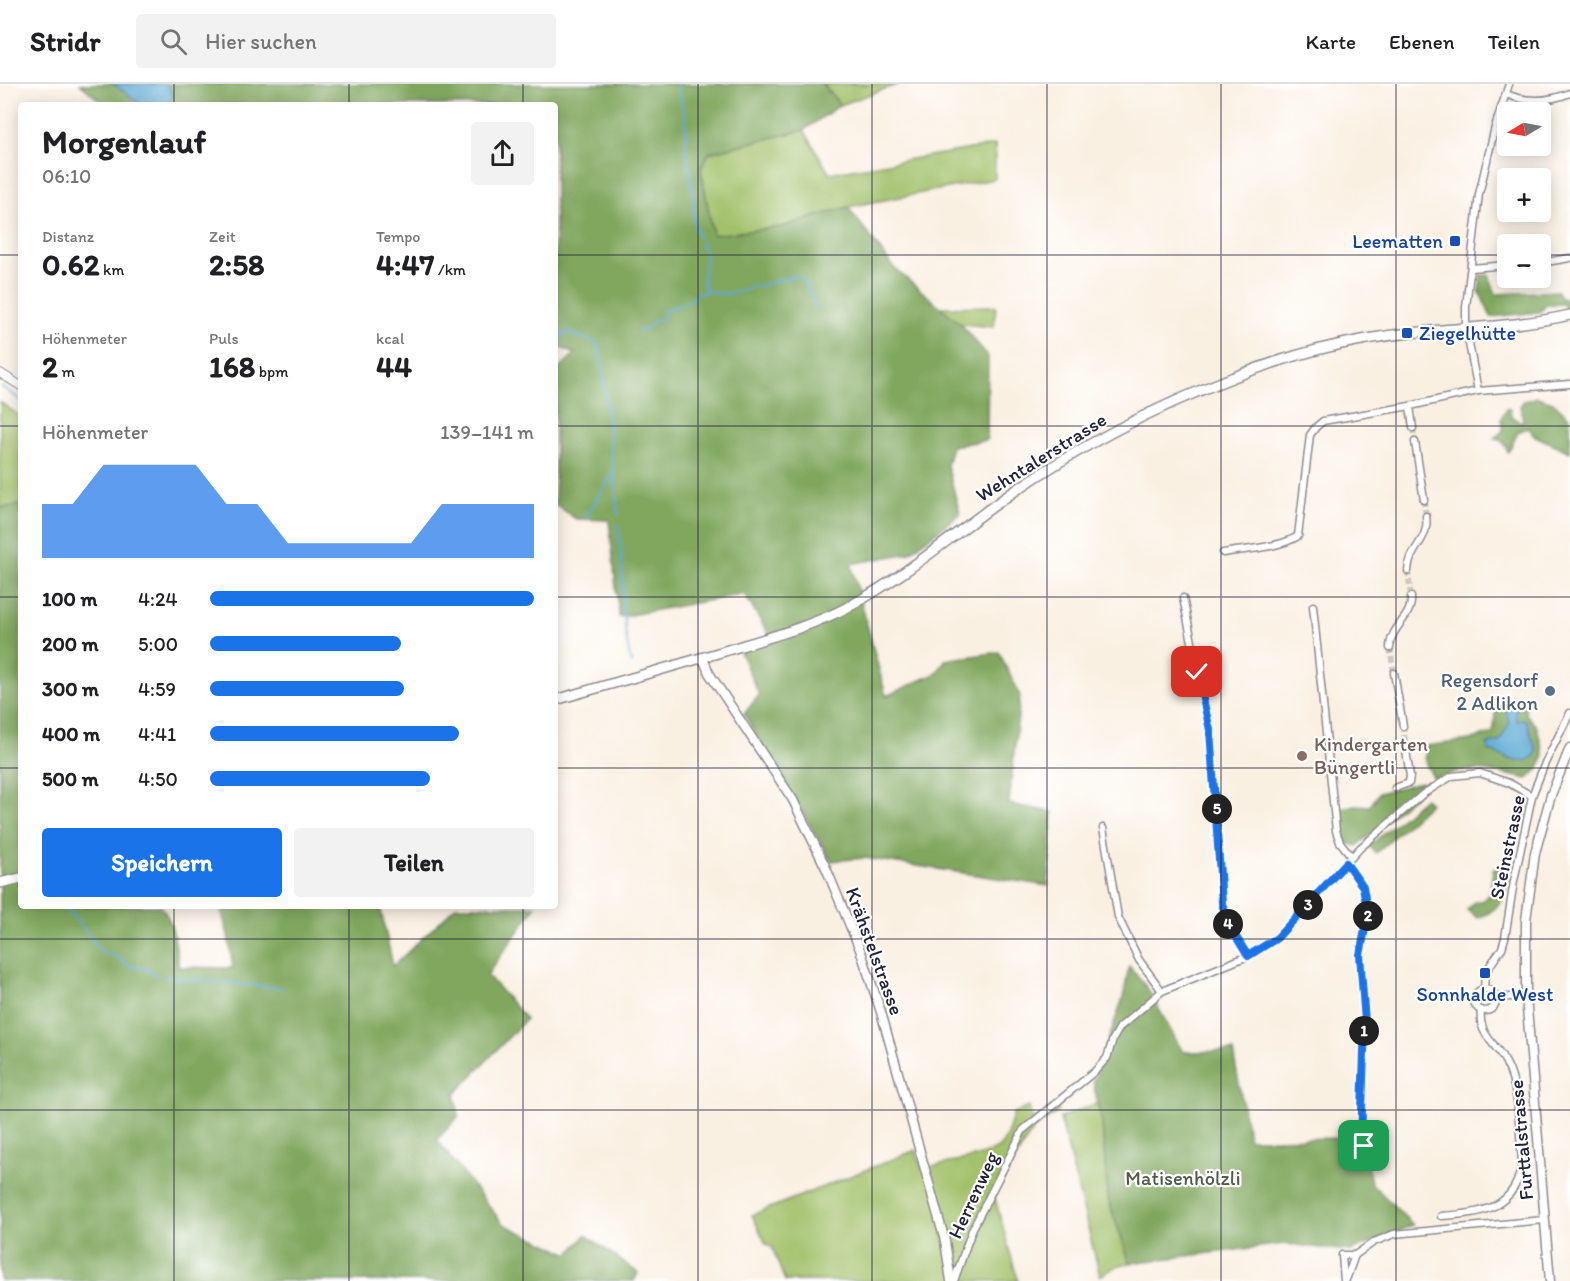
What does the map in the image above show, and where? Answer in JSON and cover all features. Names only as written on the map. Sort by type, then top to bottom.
[{"type":"main road","name":"Wehntalerstrasse","points":[[558,699],[797,629],[846,608],[902,574],[1041,473],[1124,426],[1176,401],[1272,363],[1366,339],[1522,324],[1570,315]]},
{"type":"main road","name":"Krähstelstrasse","points":[[703,658],[710,673],[793,800],[826,868],[861,952],[881,1012],[945,1241],[953,1281]]},
{"type":"main road","name":"Furttalstrasse","points":[[1550,1281],[1526,996],[1526,920],[1535,853],[1551,795],[1570,748]]},
{"type":"main road","points":[[0,884],[18,879]]},
{"type":"street","points":[[1478,391],[1466,328],[1466,307],[1479,194],[1495,127],[1509,84]]},
{"type":"street","points":[[1506,94],[1539,101],[1551,100],[1570,93]]},
{"type":"street","points":[[1551,261],[1570,258]]},
{"type":"street","points":[[1471,268],[1497,267]]},
{"type":"street","points":[[0,373],[18,384]]},
{"type":"street","points":[[1224,553],[1291,541],[1298,536],[1310,435],[1323,421],[1410,406],[1478,391],[1570,384]]},
{"type":"street","points":[[1410,406],[1413,428]]},
{"type":"street","points":[[1415,442],[1424,500]]},
{"type":"street","points":[[1408,571],[1410,558],[1423,540],[1428,526],[1426,516]]},
{"type":"street","points":[[1390,648],[1392,635],[1407,616],[1412,604],[1411,597]]},
{"type":"street","points":[[1182,598],[1210,730],[1222,903],[1228,924],[1248,956]]},
{"type":"street","points":[[1313,606],[1336,831],[1340,842],[1352,857]]},
{"type":"street","points":[[1394,674],[1403,726]]},
{"type":"street","name":"Steinstrasse","points":[[1441,1216],[1473,1214],[1498,1204],[1516,1187],[1521,1171],[1514,1082],[1505,1060],[1479,1022],[1481,1010],[1475,1005],[1474,998],[1477,991],[1484,989],[1485,973],[1502,948],[1532,796],[1545,763],[1570,713]]},
{"type":"street","points":[[1395,788],[1409,783],[1405,744]]},
{"type":"street","points":[[1103,828],[1118,917],[1139,960],[1162,990],[1248,956],[1277,938],[1352,857],[1416,799],[1452,776],[1480,773],[1509,783],[1532,796]]},
{"type":"street","points":[[1346,863],[1363,887],[1368,914],[1360,955],[1365,1022],[1362,1136]]},
{"type":"street","points":[[1481,1010],[1490,1009],[1494,1005],[1495,998],[1491,991],[1484,989]]},
{"type":"street","name":"Herrenweg","points":[[953,1281],[972,1230],[1027,1125],[1094,1072],[1107,1058],[1113,1039],[1120,1027],[1162,990]]},
{"type":"street","points":[[1495,998],[1526,996]]},
{"type":"street","points":[[1345,1281],[1355,1255],[1374,1242],[1394,1234],[1544,1220]]},
{"type":"street","points":[[1345,1281],[1342,1254],[1355,1255]]},
{"type":"green space","points":[[80,84],[823,84],[840,105],[804,130],[709,153],[701,169],[713,235],[781,227],[848,207],[894,268],[961,324],[988,356],[987,440],[952,446],[947,465],[960,514],[909,553],[851,564],[886,696],[937,673],[945,660],[999,652],[1020,696],[1009,804],[1053,812],[1048,886],[865,858],[831,861],[744,714],[759,695],[740,652],[772,639],[744,594],[619,617],[609,520],[576,519],[558,506],[558,370],[574,354],[558,346],[558,102],[101,102]]},
{"type":"green space","points":[[823,84],[899,84],[840,105]]},
{"type":"green space","points":[[804,130],[829,173],[995,145],[995,179],[848,207],[781,227],[713,236],[701,169],[709,152]]},
{"type":"green space","points":[[1481,275],[1489,275],[1496,294],[1558,291],[1561,298],[1570,300],[1570,308],[1565,309],[1563,304],[1546,305],[1540,312],[1491,317],[1479,291]]},
{"type":"green space","points":[[996,306],[994,327],[961,324],[940,307]]},
{"type":"green space","points":[[1537,397],[1553,402],[1570,418],[1570,452],[1533,435],[1529,427],[1519,431],[1508,452],[1502,441],[1494,438],[1503,431],[1501,419],[1506,408],[1510,409],[1511,416],[1521,422],[1523,420],[1520,406],[1524,401]]},
{"type":"green space","points":[[0,402],[18,415],[18,505],[0,508]]},
{"type":"green space","points":[[18,505],[18,909],[162,909],[172,927],[179,967],[233,968],[221,909],[381,909],[393,966],[453,909],[534,909],[487,975],[526,1019],[455,1094],[459,1116],[437,1140],[503,1224],[569,1254],[586,1235],[638,1273],[634,1281],[0,1281],[0,508]]},
{"type":"green space","points":[[1527,697],[1525,713],[1537,727],[1544,756],[1538,770],[1527,779],[1469,770],[1434,779],[1425,762],[1426,746],[1470,740],[1493,733],[1496,706],[1511,698]],"holes":[[[1510,704],[1515,711],[1517,721],[1527,723],[1533,743],[1508,760],[1501,754],[1489,751],[1488,744],[1499,742],[1510,724],[1506,710]]]},
{"type":"green space","points":[[1421,782],[1425,786],[1357,846],[1346,843],[1341,809],[1354,805],[1370,806],[1379,793]]},
{"type":"green space","points":[[1425,798],[1430,803],[1376,853],[1369,846]]},
{"type":"green space","points":[[1500,868],[1511,875],[1503,896],[1492,911],[1478,918],[1467,910],[1475,901],[1482,901],[1490,893],[1493,869]]},
{"type":"green space","name":"Matisenhölzli","points":[[1129,966],[1147,988],[1183,1052],[1233,1051],[1249,1139],[1362,1138],[1371,1183],[1413,1225],[1351,1251],[1284,1244],[1130,1263],[1108,1199],[1102,1123],[1093,1082],[1123,998]]},
{"type":"green space","points":[[1097,1103],[1102,1123],[1108,1199],[1130,1263],[1117,1266],[1100,1276],[1060,1118]]},
{"type":"green space","points":[[1057,1104],[1059,1112],[1033,1129],[994,1195],[1018,1281],[785,1281],[772,1247],[766,1244],[752,1215],[916,1150],[922,1169],[985,1154],[1002,1143],[1014,1113],[1029,1107],[1033,1121]]},
{"type":"water","points":[[113,84],[167,84],[173,96],[168,102],[138,102]]},
{"type":"water","points":[[1512,701],[1520,702],[1520,707],[1515,711],[1517,721],[1524,720],[1527,723],[1537,752],[1532,758],[1521,762],[1489,751],[1488,744],[1499,742],[1509,724],[1506,710]]},
{"type":"waterway","points":[[677,84],[685,117],[686,149],[698,237]]},
{"type":"waterway","points":[[701,243],[706,256],[703,278],[705,291]]},
{"type":"waterway","points":[[639,331],[648,329],[656,319],[663,320],[664,311],[692,300],[695,295],[705,291],[726,294],[795,276],[802,278],[816,308]]},
{"type":"waterway","points":[[558,335],[569,332],[597,344],[602,364],[618,515]]},
{"type":"waterway","points":[[2,387],[18,398]]},
{"type":"waterway","points":[[585,518],[614,472]]},
{"type":"waterway","points":[[618,526],[625,630],[632,664]]},
{"type":"waterway","points":[[66,909],[102,953],[118,957],[126,965],[147,969],[157,976]]},
{"type":"waterway","points":[[164,977],[282,988]]},
{"type":"tunnel","points":[[1413,428],[1415,442]]},
{"type":"tunnel","points":[[1424,500],[1426,516]]},
{"type":"tunnel","points":[[1408,571],[1411,597]]},
{"type":"tunnel","points":[[1390,648],[1394,673]]},
{"type":"tunnel","points":[[1403,726],[1405,744]]},
{"type":"place","name":"Leematten","points":[[1455,241]]},
{"type":"place","name":"Ziegelhütte","points":[[1407,333]]},
{"type":"place","name":"Regensdorf 2 Adlikon","points":[[1550,691]]},
{"type":"place","name":"Kindergarten Büngertli","points":[[1302,756]]},
{"type":"place","name":"Sonnhalde West","points":[[1485,973]]},
{"type":"route","points":[[1197,672],[1210,730],[1222,903],[1228,924],[1248,956],[1277,938],[1346,863],[1363,887],[1368,914],[1360,955],[1365,1022],[1361,1139],[1364,1146]]}]
